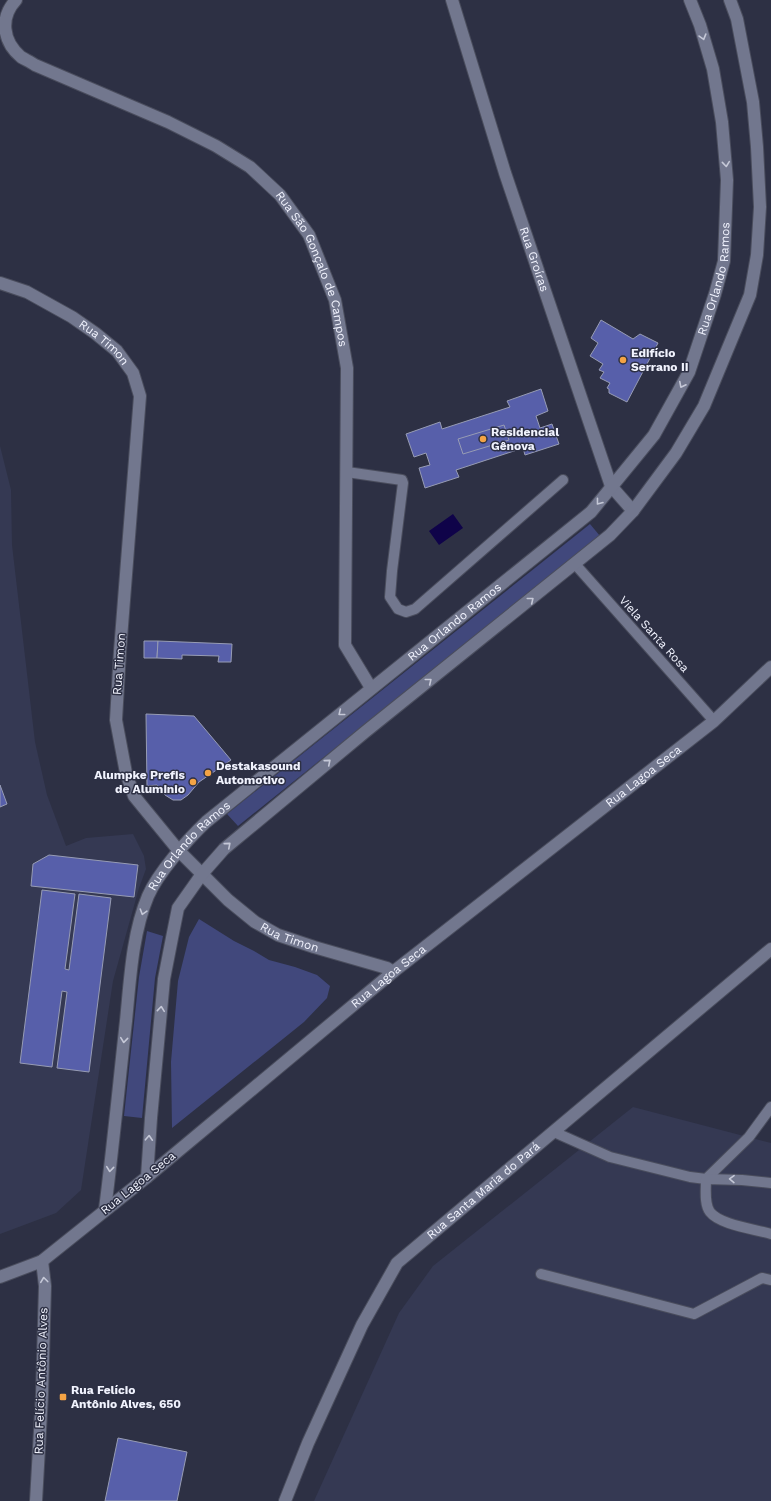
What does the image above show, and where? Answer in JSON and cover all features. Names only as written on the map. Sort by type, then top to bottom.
[{"type":"street","name":"Rua Groíras","points":[[452,0],[505,173],[611,486],[633,510]]},
{"type":"street","name":"Rua Orlando Ramos","points":[[105,1209],[130,976],[138,929],[153,886],[179,851],[206,822],[591,512],[654,435],[688,372],[715,294],[724,261],[727,180],[722,122],[713,70],[700,25],[690,0]]},
{"type":"street","name":"Rua Orlando Ramos","points":[[147,1177],[164,979],[178,908],[202,874],[224,848],[365,732],[610,536],[633,510],[676,453],[704,406],[750,295],[758,255],[760,207],[753,102],[740,32],[730,0]]},
{"type":"street","name":"Rua São Gonçalo de Campos","points":[[12,4],[3,18],[4,33],[9,44],[22,57],[35,65],[168,122],[216,146],[250,167],[280,195],[309,235],[335,300],[347,368],[345,645],[371,688]]},
{"type":"street","name":"Rua Timon","points":[[0,283],[27,292],[72,317],[95,333],[117,351],[133,373],[140,396],[116,720],[126,773],[134,796],[179,851],[239,910],[255,922],[278,935],[386,968],[393,972]]},
{"type":"street","name":"Rua Lagoa Seca","points":[[0,1277],[42,1261],[105,1209],[147,1177],[393,972],[714,721],[771,667]]},
{"type":"street","name":"Rua Santa Maria do Pará","points":[[285,1501],[308,1443],[362,1325],[397,1263],[771,950]]},
{"type":"street","name":"Rua Felício Antônio Alves","points":[[36,1501],[43,1372],[45,1286],[42,1261]]},
{"type":"lane","points":[[347,472],[402,480],[403,483],[390,597],[398,609],[406,612],[415,609],[563,480]]},
{"type":"lane","name":"Viela Santa Rosa","points":[[575,564],[714,721]]},
{"type":"lane","points":[[771,1107],[749,1138],[706,1179],[707,1203],[710,1212],[719,1220],[771,1234]]},
{"type":"lane","points":[[554,1132],[610,1157],[690,1177],[771,1182]]},
{"type":"lane","points":[[541,1274],[694,1314],[762,1278],[771,1280]]},
{"type":"shaded area","points":[[0,446],[11,490],[12,545],[35,742],[47,795],[66,846],[86,838],[133,834],[144,856],[146,869],[139,888],[113,981],[81,1190],[56,1213],[0,1234]]},
{"type":"shaded area","points":[[453,514],[463,528],[439,545],[429,531]]},
{"type":"shaded area","points":[[590,524],[600,536],[238,826],[227,814]]},
{"type":"shaded area","points":[[199,919],[234,941],[269,960],[317,975],[330,986],[327,998],[304,1022],[172,1128],[171,1062],[178,981],[189,937]]},
{"type":"shaded area","points":[[147,931],[163,936],[155,978],[142,1118],[124,1116],[139,977]]},
{"type":"shaded area","points":[[633,1107],[771,1143],[771,1501],[314,1501],[399,1313],[433,1266]]},
{"type":"building","name":"Edifício Serrano II","points":[[601,320],[633,339],[640,334],[658,343],[627,402],[609,393],[609,389],[607,388],[610,383],[600,378],[604,372],[599,370],[603,364],[590,356],[598,343],[591,338]]},
{"type":"building","name":"Residencial Gênova","points":[[541,389],[548,411],[536,416],[540,428],[552,424],[559,444],[525,455],[523,448],[456,470],[459,477],[425,488],[419,468],[430,465],[426,453],[414,457],[406,434],[440,422],[442,429],[510,407],[507,401]]},
{"type":"building","points":[[504,425],[509,440],[463,454],[458,439]]},
{"type":"building","points":[[144,641],[158,641],[157,658],[144,658]]},
{"type":"building","points":[[158,641],[232,644],[231,662],[218,662],[219,656],[182,655],[182,659],[157,658]]},
{"type":"building","points":[[146,714],[194,716],[231,760],[199,782],[188,795],[181,800],[173,800],[165,795],[157,785],[147,786]]},
{"type":"building","points":[[0,785],[7,804],[0,807]]},
{"type":"building","points":[[49,855],[138,865],[134,897],[31,886],[33,864]]},
{"type":"building","points":[[42,890],[75,894],[65,969],[69,970],[79,894],[111,898],[89,1072],[57,1068],[67,992],[62,991],[52,1067],[20,1063]]},
{"type":"building","points":[[118,1438],[187,1452],[177,1501],[105,1501]]},
{"type":"place","name":"Edifício Serrano II","points":[[623,360]]},
{"type":"place","name":"Residencial Gênova","points":[[483,439]]},
{"type":"place","name":"Destakasound Automotivo","points":[[208,773]]},
{"type":"place","name":"Alumpke Prefis de Aluminio","points":[[193,782]]},
{"type":"place","name":"Rua Felício Antônio Alves, 650","points":[[63,1397]]}]
